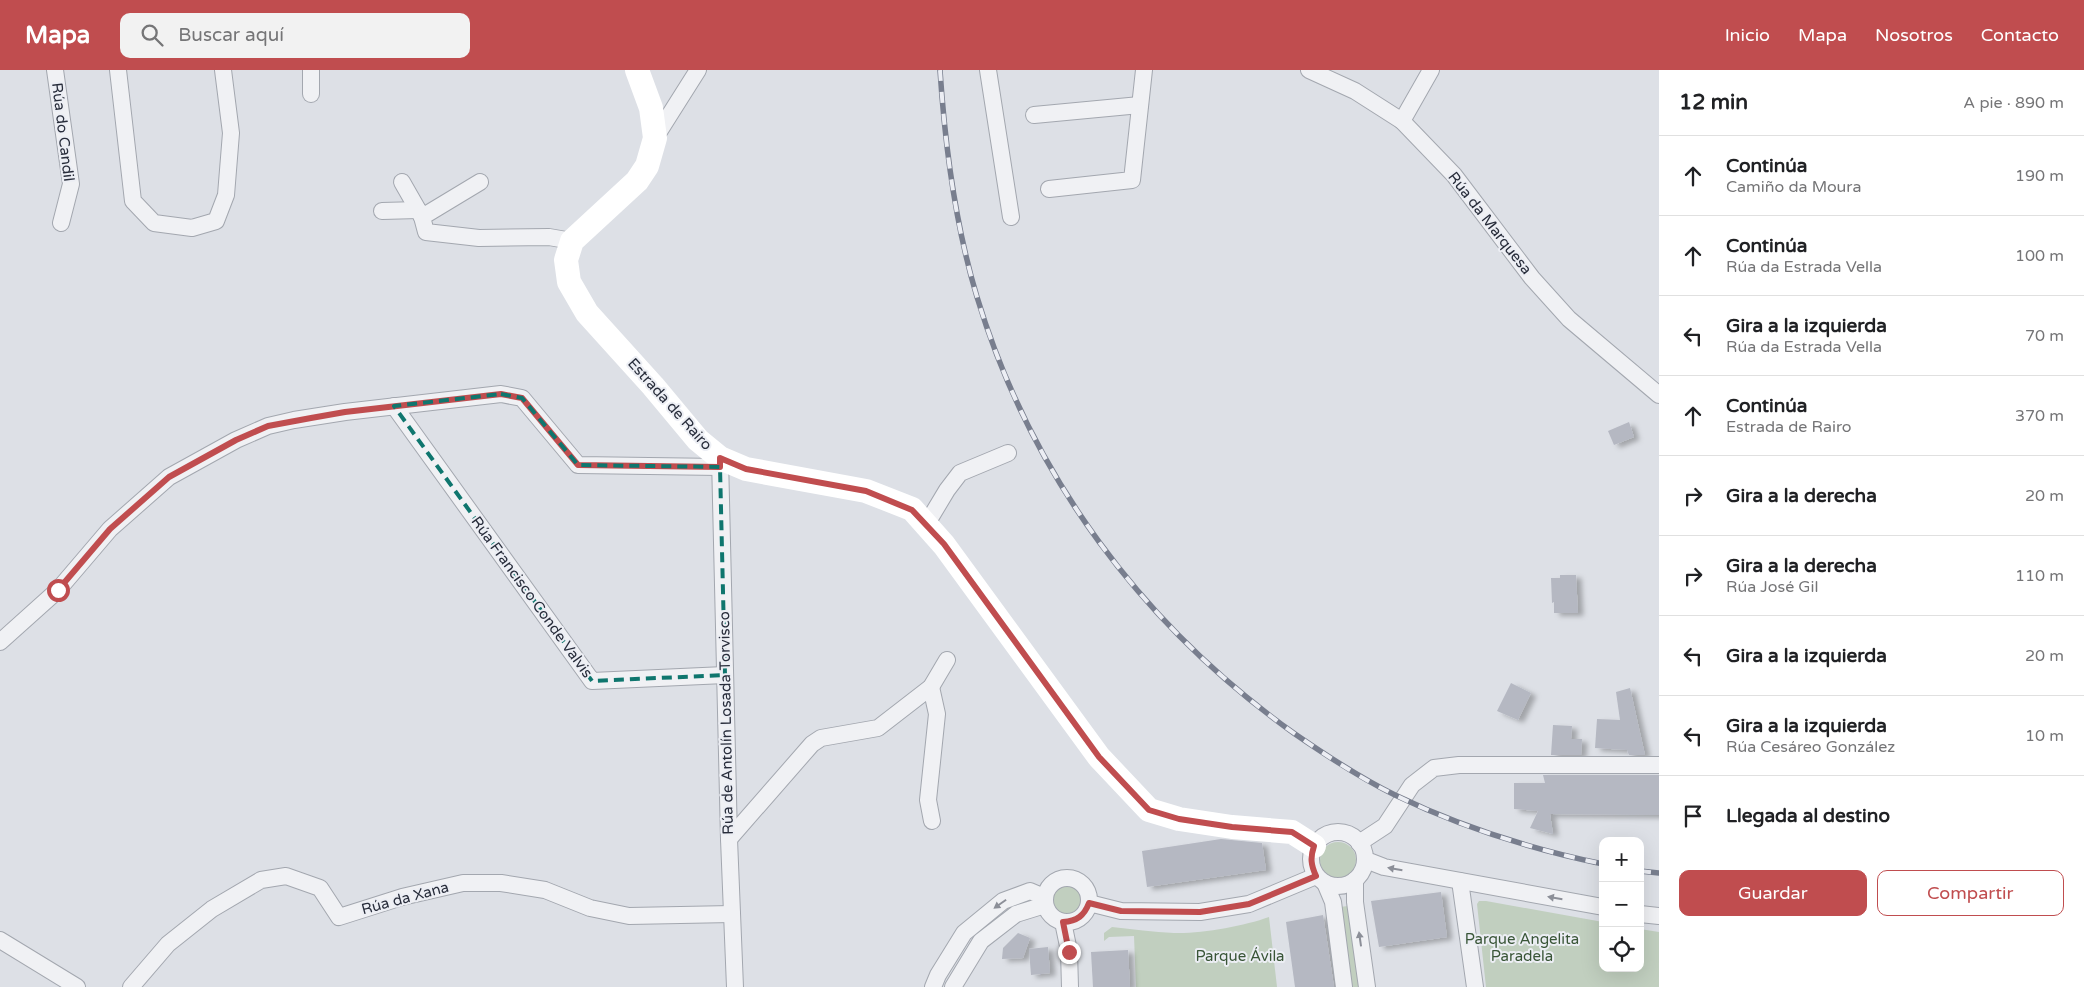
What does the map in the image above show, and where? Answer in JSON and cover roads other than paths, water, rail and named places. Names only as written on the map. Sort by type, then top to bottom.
[{"type":"street","name":"Rúa do Candil","points":[[55,70],[71,184],[61,223]]},
{"type":"street","points":[[118,70],[133,201],[154,223],[192,228],[216,221],[226,195],[231,133],[223,70]]},
{"type":"street","points":[[311,70],[311,94]]},
{"type":"street","points":[[637,70],[651,108],[655,138]]},
{"type":"street","points":[[402,182],[420,213],[426,232],[479,238],[549,237],[572,241],[637,181],[647,166],[655,138],[698,70]]},
{"type":"street","points":[[988,70],[1011,217]]},
{"type":"street","points":[[1049,189],[1132,180],[1144,70]]},
{"type":"street","name":"Rúa da Marquesa","points":[[1309,70],[1355,91],[1402,121],[1454,175],[1532,278],[1569,319],[1659,395]]},
{"type":"street","points":[[1402,121],[1431,70]]},
{"type":"street","points":[[1034,115],[1140,105]]},
{"type":"street","points":[[382,211],[420,213],[480,182]]},
{"type":"street","name":"Estrada de Rairo","points":[[572,241],[566,260],[570,282],[587,313],[653,386],[698,440],[720,462],[746,469],[866,491],[912,510],[944,544],[1099,757],[1149,810],[1179,819],[1232,827],[1292,832],[1314,846]]},
{"type":"street","points":[[0,642],[58,590],[110,529],[169,477],[236,440],[268,426],[345,412],[501,394],[522,398],[578,465],[720,462]]},
{"type":"street","name":"Rúa Francisco Conde Valvis","points":[[394,406],[592,681],[725,675]]},
{"type":"street","points":[[926,525],[947,490],[960,473],[1008,453]]},
{"type":"street","name":"Rúa de Antolín Losada Torvisco","points":[[720,462],[729,839],[735,987]]},
{"type":"street","points":[[729,839],[812,744],[821,738],[878,728],[931,687],[946,660]]},
{"type":"street","points":[[931,687],[937,714],[928,800],[932,821]]},
{"type":"street","points":[[1359,842],[1385,826],[1412,785],[1434,768],[1459,765],[1659,765]]},
{"type":"street","points":[[1089,903],[1121,911],[1200,912],[1249,904],[1320,880],[1334,886],[1345,885],[1354,880],[1361,872],[1366,860],[1359,842],[1351,836],[1340,833],[1329,834],[1321,838],[1314,846],[1311,856],[1312,867],[1320,880],[1333,902],[1344,987]]},
{"type":"street","points":[[1366,860],[1384,867],[1599,906]]},
{"type":"street","name":"Rúa da Xana","points":[[131,987],[168,944],[212,909],[261,880],[286,876],[320,888],[339,917],[402,897],[463,883],[501,883],[545,890],[590,908],[629,916],[732,914]]},
{"type":"street","points":[[1070,877],[1078,880],[1085,886],[1089,894],[1089,903],[1086,911],[1080,918],[1072,922],[1063,922],[1055,919],[1048,913],[1044,901],[1047,888],[1053,882],[1061,878],[1070,877]]},
{"type":"street","points":[[1354,880],[1355,902],[1367,987]]},
{"type":"street","points":[[1460,881],[1475,987]]},
{"type":"street","points":[[933,987],[938,975],[964,933],[1003,901],[1030,891],[1044,901]]},
{"type":"street","points":[[953,987],[981,941],[1016,914],[1044,901]]},
{"type":"street","points":[[1644,914],[1659,916]]},
{"type":"street","points":[[1063,922],[1069,952],[1070,987]]},
{"type":"street","points":[[0,940],[77,987]]},
{"type":"railway","points":[[940,70],[948,156],[957,213],[977,297],[1000,363],[1028,426],[1061,485],[1099,542],[1142,595],[1189,645],[1240,692],[1295,734],[1356,774],[1420,807],[1471,827],[1523,844],[1599,863]]},
{"type":"railway","points":[[1644,871],[1659,873]]},
{"type":"park label","name":"Parque Angelita Paradela","points":[[1522,948]]},
{"type":"park label","name":"Parque Ávila","points":[[1240,956]]}]
